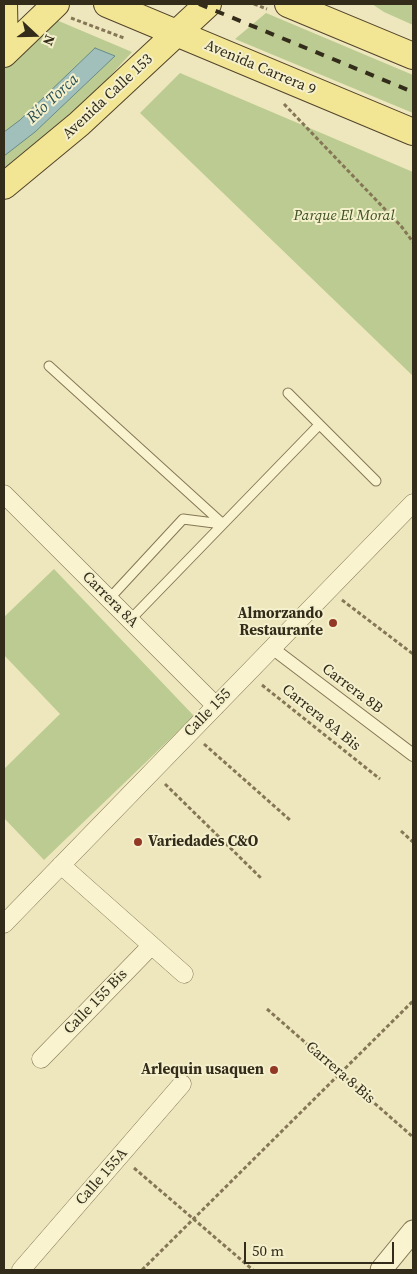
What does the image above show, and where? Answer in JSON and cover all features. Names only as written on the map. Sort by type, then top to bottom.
[{"type":"main road","points":[[4,4],[4,54]]},
{"type":"main road","name":"Avenida Calle 153","points":[[4,186],[52,148],[158,51],[168,29],[208,4]]},
{"type":"main road","points":[[288,4],[346,26],[413,56]]},
{"type":"main road","points":[[330,4],[346,26]]},
{"type":"main road","points":[[4,54],[53,7]]},
{"type":"main road","name":"Avenida Carrera 9","points":[[114,7],[413,132]]},
{"type":"street","name":"Carrera 8A","points":[[4,494],[216,706]]},
{"type":"street","name":"Calle 155","points":[[4,924],[413,503]]},
{"type":"street","name":"Carrera 8B","points":[[272,648],[413,756]]},
{"type":"street","points":[[61,865],[184,974]]},
{"type":"street","name":"Calle 155 Bis","points":[[41,1059],[151,946]]},
{"type":"street","name":"Calle 155A","points":[[21,1270],[182,1084]]},
{"type":"street","points":[[380,1270],[413,1231]]},
{"type":"lane","points":[[49,366],[222,524]]},
{"type":"lane","points":[[288,393],[376,482]]},
{"type":"lane","points":[[130,620],[319,425]]},
{"type":"lane","points":[[109,599],[183,519],[222,524]]},
{"type":"path","points":[[53,7],[158,51]]},
{"type":"path","points":[[284,104],[402,226],[413,242]]},
{"type":"path","points":[[329,590],[413,654]]},
{"type":"path","name":"Carrera 8A Bis","points":[[247,673],[380,779]]},
{"type":"path","points":[[190,732],[290,820]]},
{"type":"path","points":[[152,772],[262,879]]},
{"type":"path","points":[[401,831],[413,842]]},
{"type":"path","points":[[142,1270],[413,1001]]},
{"type":"path","name":"Carrera 8 Bis","points":[[267,1009],[413,1137]]},
{"type":"path","points":[[120,1156],[252,1270]]},
{"type":"green space","points":[[372,4],[413,4],[413,25],[384,12]]},
{"type":"green space","points":[[266,13],[413,75],[413,113],[235,39]]},
{"type":"green space","points":[[54,19],[132,52],[82,107],[4,169],[4,68]]},
{"type":"green space","name":"Parque El Moral","points":[[180,73],[413,172],[413,376],[140,113]]},
{"type":"green space","points":[[54,569],[194,716],[44,860],[4,818],[4,769],[60,714],[4,655],[4,617]]},
{"type":"water","name":"Río Torca","points":[[95,48],[115,56],[35,132],[4,156],[4,132],[20,120]]},
{"type":"railway","points":[[199,4],[413,92]]},
{"type":"place","name":"Almorzando Restaurante","points":[[333,623]]},
{"type":"place","name":"Variedades C&O","points":[[138,842]]},
{"type":"place","name":"Arlequin usaquen","points":[[274,1070]]}]
